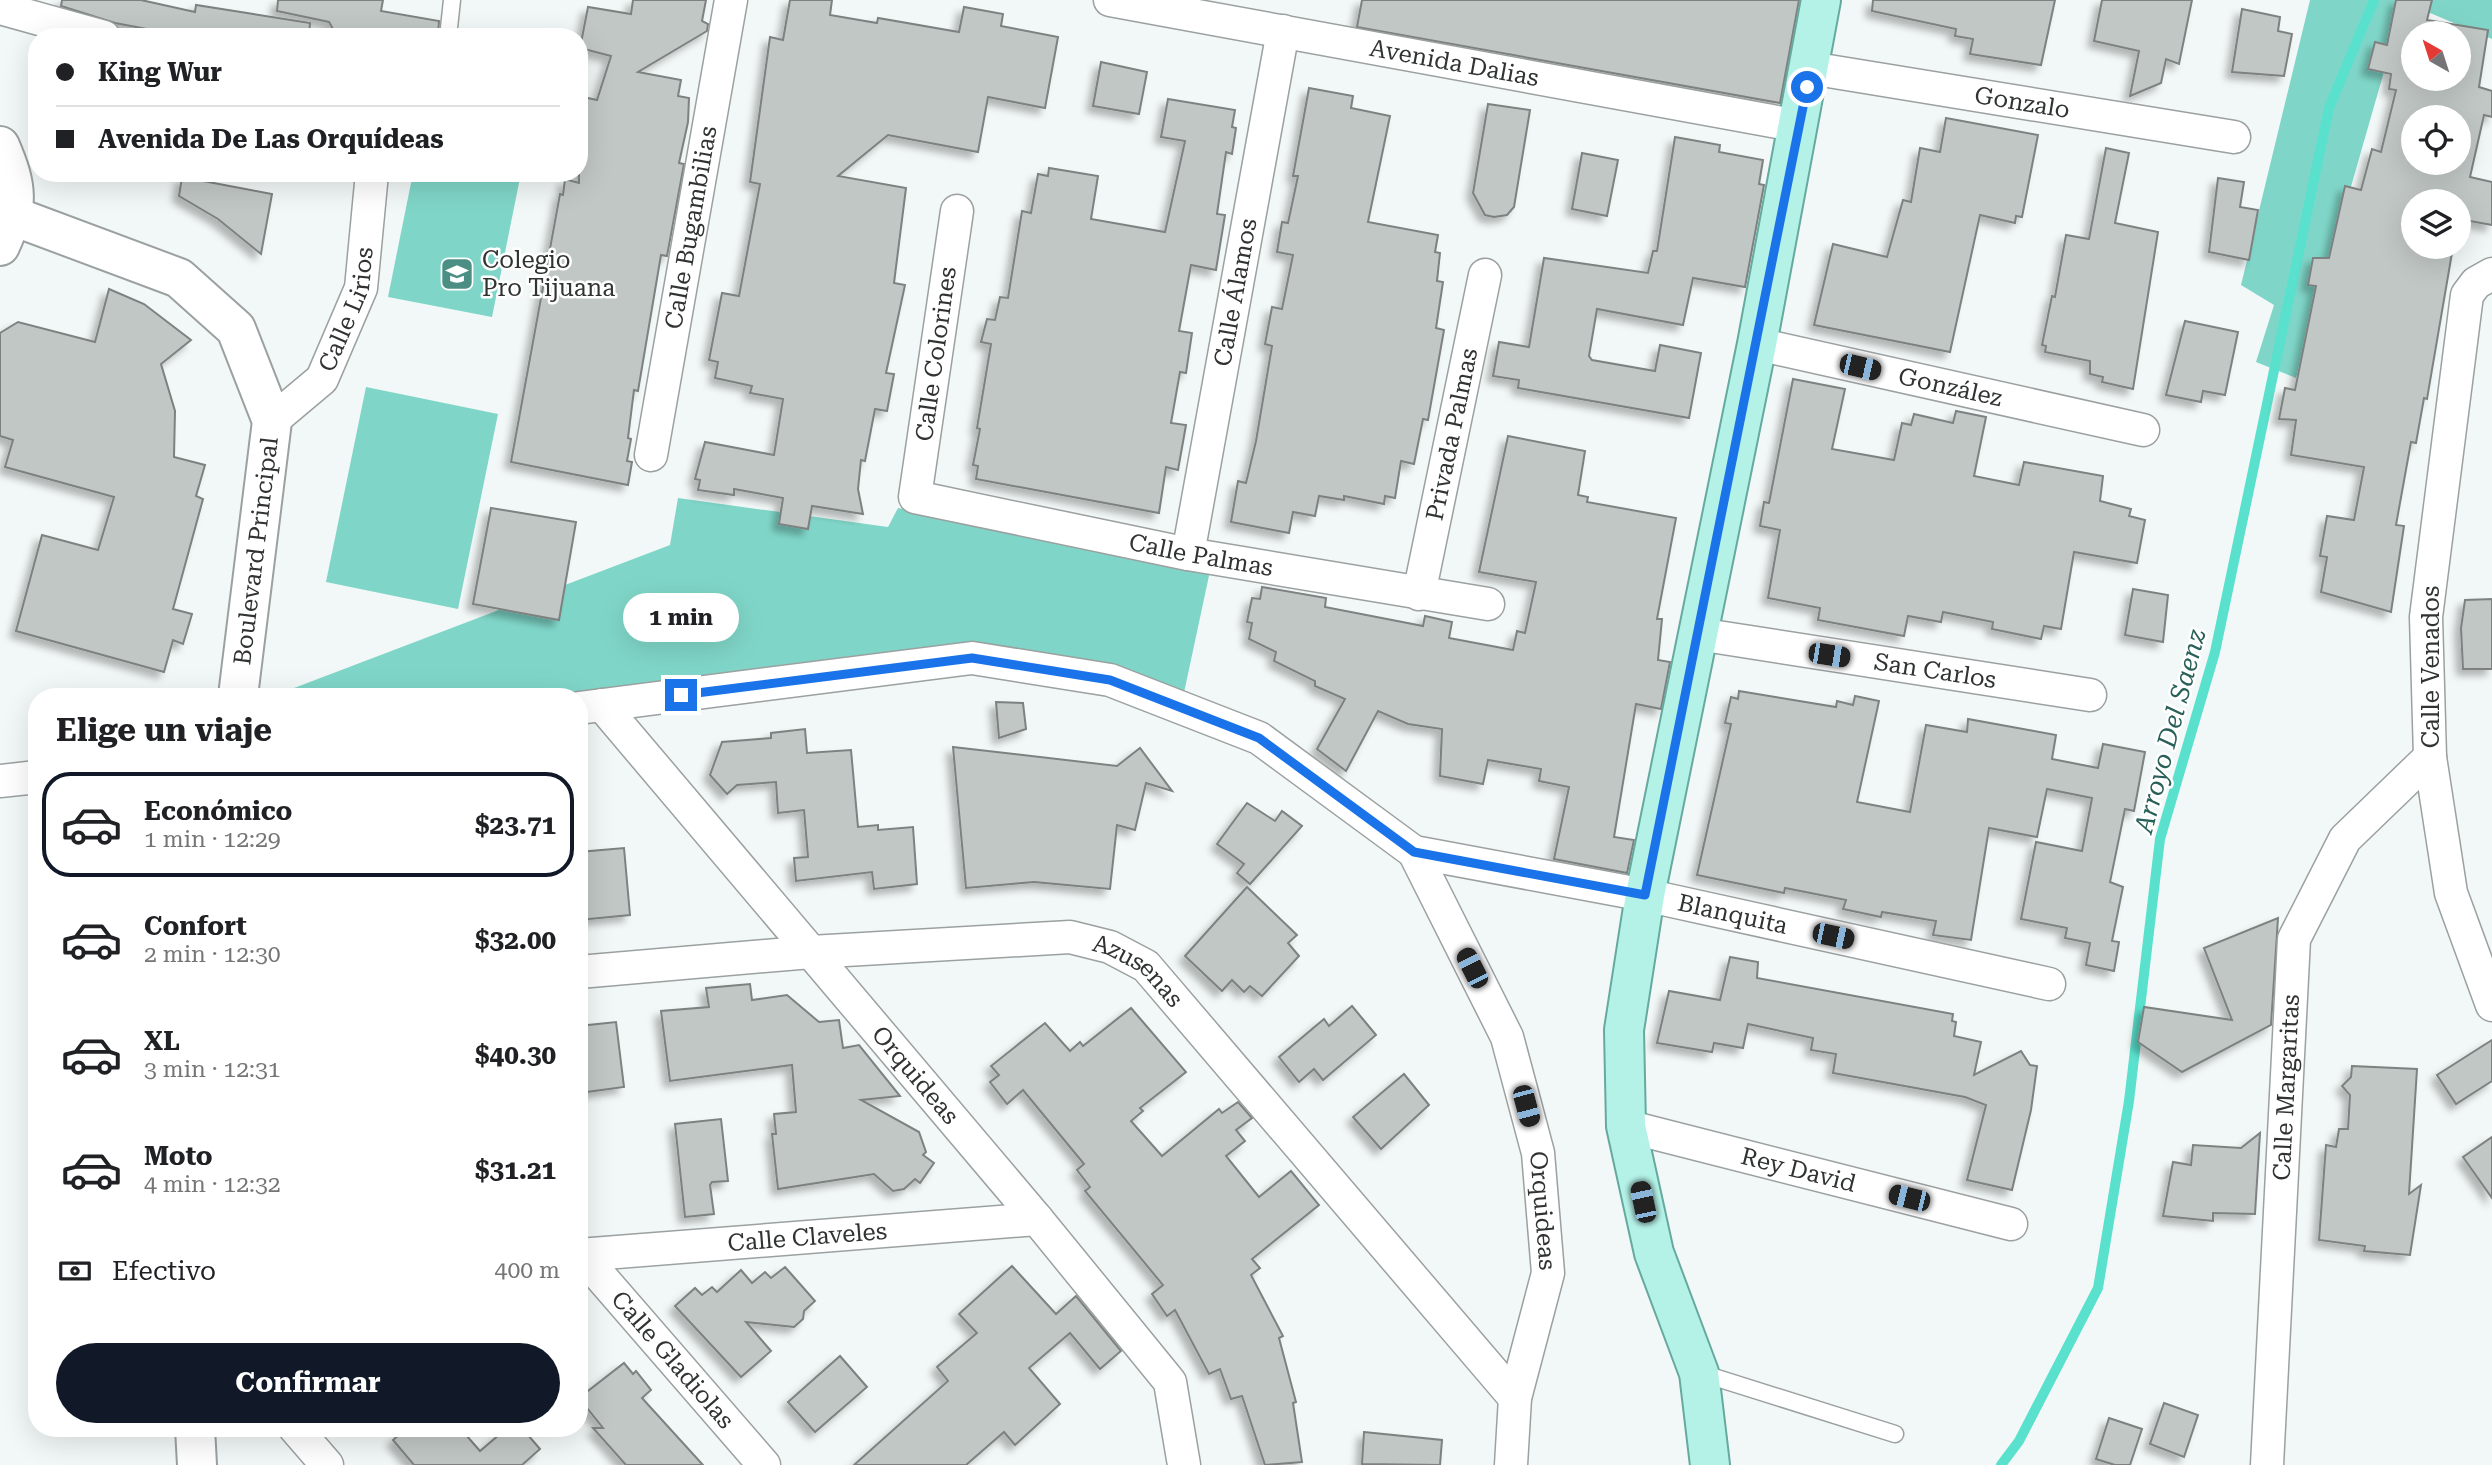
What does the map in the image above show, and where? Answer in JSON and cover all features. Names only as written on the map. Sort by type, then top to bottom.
[{"type":"main road","points":[[1710,1465],[1699,1373],[1654,1253],[1626,1126],[1624,1030],[1645,895],[1757,344],[1821,0]]},
{"type":"street","name":"Calle Bugambilias","points":[[651,455],[730,0]]},
{"type":"street","name":"Avenida Dalias","points":[[1110,0],[1799,126]]},
{"type":"street","points":[[0,8],[72,28]]},
{"type":"street","name":"Calle Álamos","points":[[1188,554],[1283,32]]},
{"type":"street","name":"Gonzalo","points":[[1810,68],[2234,137]]},
{"type":"street","points":[[0,146],[14,178],[7,231]]},
{"type":"street","name":"Calle Lirios","points":[[272,421],[322,379],[361,288],[371,182]]},
{"type":"street","name":"Calle Colorines","points":[[915,497],[957,211]]},
{"type":"street","name":"Boulevard Principal","points":[[7,231],[179,278],[236,329],[272,421],[238,688]]},
{"type":"street","name":"Privada Palmas","points":[[1419,594],[1485,275]]},
{"type":"street","name":"Calle Venados","points":[[2484,278],[2467,295],[2426,617],[2430,757],[2451,894],[2492,1005]]},
{"type":"street","name":"González","points":[[1757,344],[2143,430]]},
{"type":"street","name":"Calle Palmas","points":[[915,497],[1188,554],[1488,604]]},
{"type":"street","name":"San Carlos","points":[[1698,634],[2090,695]]},
{"type":"street","points":[[590,706],[972,658],[1110,680],[1259,738],[1414,852]]},
{"type":"street","name":"Orquideas","points":[[590,706],[811,953],[1037,1219],[1170,1382],[1184,1465]]},
{"type":"street","name":"Calle Margaritas","points":[[2267,1465],[2294,939],[2345,839],[2430,757]]},
{"type":"street","points":[[0,781],[28,778]]},
{"type":"street","name":"Blanquita","points":[[1414,852],[1645,895],[2049,984]]},
{"type":"street","name":"Orquideas","points":[[1414,852],[1507,1037],[1538,1153],[1548,1273],[1515,1398],[1511,1465]]},
{"type":"street","name":"Azusenas","points":[[588,971],[811,953],[1070,937],[1110,947],[1146,966],[1515,1398]]},
{"type":"street","name":"Rey David","points":[[1626,1126],[2011,1224]]},
{"type":"street","name":"Calle Claveles","points":[[588,1253],[1037,1219]]},
{"type":"street","name":"Calle Gladiolas","points":[[588,1263],[764,1465]]},
{"type":"street","points":[[195,1437],[197,1465]]},
{"type":"street","points":[[303,1437],[327,1465]]},
{"type":"lane","points":[[449,28],[452,0]]},
{"type":"lane","points":[[1699,1373],[1895,1434]]},
{"type":"green space","points":[[2310,0],[2492,0],[2492,39],[2471,30],[2471,21],[2449,21],[2404,2],[2296,378],[2256,362],[2274,305],[2241,285]]},
{"type":"green space","points":[[411,182],[519,182],[492,317],[388,297]]},
{"type":"green space","points":[[366,387],[498,414],[458,609],[326,582]]},
{"type":"green space","points":[[678,498],[888,527],[898,508],[1210,571],[1182,702],[1056,667],[588,695],[588,688],[294,688],[670,545]]},
{"type":"building","points":[[62,0],[141,0],[195,12],[196,5],[310,23],[310,28],[141,28],[115,23],[61,6]]},
{"type":"building","points":[[278,0],[383,0],[381,11],[439,21],[439,28],[332,28],[329,22],[277,11]]},
{"type":"building","points":[[633,0],[706,0],[702,21],[708,24],[707,31],[638,72],[681,80],[678,96],[689,98],[688,122],[679,163],[684,164],[667,256],[661,255],[638,391],[634,390],[628,438],[631,439],[627,461],[632,462],[628,485],[511,462],[560,194],[563,195],[565,182],[588,182],[588,98],[597,100],[611,56],[588,50],[588,28],[584,28],[588,7],[631,14]]},
{"type":"building","points":[[790,0],[832,0],[830,15],[877,23],[878,18],[959,32],[964,7],[1003,14],[1001,26],[1058,37],[1045,108],[988,97],[978,152],[888,135],[838,176],[906,188],[894,283],[905,285],[886,373],[894,374],[887,411],[875,409],[865,461],[861,460],[858,489],[863,514],[812,506],[808,529],[779,524],[783,498],[734,489],[734,495],[698,490],[700,480],[695,479],[705,442],[774,455],[783,399],[750,393],[752,386],[715,378],[718,362],[709,360],[722,293],[739,296],[760,184],[750,182],[770,37],[783,40]]},
{"type":"building","points":[[1362,0],[1799,0],[1780,103],[1357,27]]},
{"type":"building","points":[[1873,0],[2055,0],[2041,65],[1970,54],[1973,39],[1955,36],[1956,29],[1872,11]]},
{"type":"building","points":[[2102,0],[2192,0],[2179,64],[2166,59],[2161,83],[2130,96],[2139,51],[2094,41]]},
{"type":"building","points":[[2396,0],[2432,0],[2427,20],[2433,21],[2401,21],[2401,91],[2471,91],[2471,27],[2488,30],[2479,87],[2492,91],[2492,117],[2484,115],[2471,173],[2471,105],[2401,105],[2401,175],[2470,175],[2492,182],[2492,225],[2471,221],[2471,189],[2401,189],[2401,259],[2451,259],[2427,399],[2424,398],[2416,443],[2411,442],[2396,525],[2404,526],[2391,612],[2321,592],[2327,557],[2320,556],[2327,516],[2354,520],[2364,467],[2291,455],[2296,420],[2279,419],[2285,388],[2295,390],[2316,286],[2308,285],[2313,258],[2329,258],[2345,186],[2361,190],[2372,149],[2381,152],[2396,90],[2389,89],[2391,74],[2368,69],[2375,42],[2387,45]]},
{"type":"building","points":[[2242,9],[2280,17],[2278,31],[2292,34],[2284,76],[2232,72]]},
{"type":"building","points":[[1101,62],[1147,72],[1139,114],[1093,106]]},
{"type":"building","points":[[1309,88],[1353,96],[1351,108],[1390,116],[1368,222],[1438,235],[1435,252],[1440,253],[1437,281],[1443,282],[1436,328],[1444,330],[1428,420],[1423,419],[1414,464],[1401,461],[1395,498],[1385,496],[1384,504],[1344,496],[1344,500],[1319,496],[1315,516],[1293,512],[1289,533],[1231,522],[1238,481],[1246,483],[1256,441],[1272,346],[1265,344],[1272,307],[1282,309],[1293,255],[1277,252],[1282,222],[1288,223],[1298,176],[1293,176]]},
{"type":"building","points":[[1168,99],[1235,110],[1232,127],[1236,128],[1232,154],[1226,152],[1217,214],[1225,215],[1216,270],[1191,265],[1179,331],[1192,333],[1186,373],[1180,372],[1171,423],[1186,425],[1178,470],[1166,467],[1159,513],[976,479],[978,466],[973,465],[980,429],[977,428],[991,344],[981,342],[987,319],[995,320],[1000,297],[1008,298],[1022,211],[1031,213],[1038,174],[1048,176],[1049,168],[1098,176],[1091,219],[1165,232],[1185,141],[1161,137]]},
{"type":"building","points":[[1488,104],[1530,110],[1514,207],[1507,215],[1494,217],[1485,215],[1473,193]]},
{"type":"building","points":[[1946,118],[2038,135],[2022,217],[2016,216],[2015,223],[1980,215],[1950,352],[1814,325],[1833,244],[1887,257],[1903,200],[1911,202],[1920,148],[1940,152]]},
{"type":"building","points":[[1675,137],[1720,145],[1719,152],[1763,160],[1759,184],[1764,185],[1745,287],[1693,278],[1683,325],[1597,309],[1589,356],[1592,360],[1655,371],[1660,345],[1701,353],[1689,418],[1518,388],[1519,380],[1493,376],[1499,342],[1529,347],[1544,258],[1648,273],[1653,251],[1657,251]]},
{"type":"building","points":[[2106,148],[2129,153],[2115,223],[2158,232],[2133,389],[2102,382],[2103,377],[2090,374],[2090,361],[2045,352],[2046,346],[2042,345],[2052,296],[2055,297],[2066,235],[2089,239]]},
{"type":"building","points":[[1582,153],[1618,160],[1607,216],[1572,209]]},
{"type":"building","points":[[2218,178],[2244,182],[2240,207],[2258,210],[2249,260],[2209,252]]},
{"type":"building","points":[[181,182],[208,182],[272,194],[261,254],[218,219],[179,196]]},
{"type":"building","points":[[109,289],[144,304],[191,340],[161,364],[175,411],[174,457],[205,465],[196,496],[203,499],[173,609],[192,614],[183,644],[173,640],[164,672],[16,631],[42,535],[98,550],[114,497],[5,467],[13,440],[0,436],[0,333],[18,322],[95,342]]},
{"type":"building","points":[[2185,321],[2238,332],[2225,395],[2203,391],[2201,402],[2166,395]]},
{"type":"building","points":[[1793,379],[1845,389],[1832,449],[1894,460],[1902,423],[1911,425],[1914,414],[1953,423],[1956,411],[1986,417],[1974,476],[2019,485],[2024,462],[2103,476],[2100,501],[2131,509],[2129,516],[2145,520],[2137,563],[2074,552],[2061,629],[2044,626],[2041,639],[1992,629],[1993,622],[1943,612],[1941,622],[1908,616],[1904,636],[1818,620],[1820,608],[1768,598],[1780,530],[1760,526],[1764,502],[1769,503]]},
{"type":"building","points":[[1508,436],[1585,451],[1578,495],[1588,497],[1587,502],[1676,518],[1657,619],[1662,619],[1658,660],[1670,662],[1661,709],[1636,704],[1614,837],[1634,840],[1627,873],[1554,859],[1569,787],[1539,781],[1541,769],[1488,760],[1483,784],[1440,776],[1442,729],[1408,724],[1378,711],[1346,771],[1317,749],[1345,699],[1315,686],[1315,681],[1274,661],[1276,652],[1249,639],[1252,623],[1247,622],[1252,598],[1260,599],[1262,587],[1326,598],[1325,607],[1423,626],[1425,616],[1452,622],[1449,638],[1513,650],[1517,631],[1525,633],[1536,582],[1479,572]]},
{"type":"building","points":[[491,508],[576,522],[559,620],[473,604]]},
{"type":"building","points":[[2133,589],[2168,595],[2163,642],[2125,635]]},
{"type":"building","points":[[2492,599],[2492,669],[2463,669],[2461,628],[2465,600]]},
{"type":"building","points":[[1739,691],[1836,707],[1837,701],[1853,705],[1855,696],[1879,701],[1857,802],[1910,812],[1926,725],[1967,732],[1968,719],[2056,735],[2052,759],[2098,768],[2103,744],[2145,752],[2134,811],[2125,809],[2110,882],[2123,887],[2112,941],[2119,942],[2114,971],[2086,965],[2090,943],[2065,938],[2067,928],[2021,919],[2036,842],[2082,851],[2092,798],[2047,789],[2037,837],[1989,828],[1971,940],[1933,935],[1936,921],[1882,912],[1881,917],[1843,909],[1846,900],[1785,888],[1784,893],[1697,875],[1731,724],[1725,723],[1731,697],[1738,699]]},
{"type":"building","points":[[996,702],[1023,703],[1026,729],[999,738]]},
{"type":"building","points":[[805,729],[807,753],[851,750],[858,827],[878,825],[878,830],[913,827],[917,884],[874,889],[872,872],[796,881],[794,858],[808,857],[804,810],[778,813],[776,782],[737,785],[727,794],[710,775],[722,742],[771,738],[771,733]]},
{"type":"building","points":[[953,747],[1117,766],[1140,748],[1172,791],[1146,783],[1135,830],[1117,825],[1110,889],[1034,882],[966,888]]},
{"type":"building","points":[[1247,803],[1275,821],[1282,811],[1302,826],[1250,884],[1237,873],[1244,864],[1217,844]]},
{"type":"building","points":[[624,848],[630,915],[588,919],[588,851]]},
{"type":"building","points":[[1247,887],[1297,935],[1288,943],[1299,956],[1262,996],[1250,986],[1244,992],[1232,980],[1222,991],[1185,956]]},
{"type":"building","points":[[2278,918],[2271,1025],[2182,1072],[2138,1042],[2144,1007],[2232,1020],[2204,948]]},
{"type":"building","points":[[1730,957],[1758,962],[1757,978],[1953,1014],[1952,1021],[1956,1022],[1954,1036],[1981,1042],[1974,1075],[2021,1051],[2030,1065],[2037,1066],[2031,1110],[2012,1190],[1967,1180],[1986,1105],[1965,1097],[1833,1073],[1836,1054],[1811,1050],[1813,1038],[1748,1024],[1743,1048],[1714,1043],[1712,1052],[1657,1043],[1669,991],[1720,1000]]},
{"type":"building","points":[[750,984],[752,1000],[787,995],[819,1022],[839,1020],[843,1048],[859,1045],[900,1096],[861,1100],[919,1132],[926,1152],[923,1155],[934,1163],[920,1183],[915,1179],[904,1189],[893,1191],[874,1174],[778,1189],[772,1134],[776,1134],[774,1114],[796,1112],[792,1065],[670,1081],[661,1011],[709,1007],[706,988]]},
{"type":"building","points":[[1352,1006],[1376,1035],[1323,1080],[1314,1069],[1299,1082],[1279,1057],[1324,1019],[1329,1026]]},
{"type":"building","points":[[1131,1008],[1186,1072],[1140,1108],[1143,1111],[1131,1121],[1162,1156],[1219,1109],[1222,1113],[1238,1102],[1252,1118],[1236,1130],[1245,1141],[1226,1156],[1259,1197],[1291,1171],[1319,1205],[1252,1259],[1260,1268],[1251,1275],[1283,1336],[1279,1338],[1296,1402],[1293,1403],[1302,1462],[1265,1465],[1242,1396],[1231,1399],[1220,1369],[1209,1374],[1175,1310],[1167,1316],[1152,1294],[1163,1285],[1085,1191],[1090,1187],[1077,1170],[1084,1164],[1023,1090],[1007,1104],[990,1082],[999,1075],[991,1066],[1045,1023],[1070,1051],[1080,1042],[1083,1046]]},
{"type":"building","points":[[616,1022],[624,1087],[588,1092],[588,1025]]},
{"type":"building","points":[[2492,1040],[2492,1081],[2456,1104],[2437,1075]]},
{"type":"building","points":[[2352,1066],[2417,1069],[2409,1194],[2421,1185],[2410,1255],[2364,1251],[2365,1246],[2319,1240],[2326,1145],[2336,1147],[2339,1129],[2348,1129],[2350,1095],[2342,1086],[2351,1077]]},
{"type":"building","points":[[1404,1074],[1429,1105],[1381,1149],[1353,1117]]},
{"type":"building","points":[[721,1119],[728,1181],[712,1182],[710,1185],[714,1214],[685,1217],[675,1124]]},
{"type":"building","points":[[2260,1133],[2255,1214],[2213,1213],[2213,1221],[2163,1216],[2173,1162],[2191,1165],[2193,1145],[2241,1148]]},
{"type":"building","points":[[2492,1137],[2492,1198],[2463,1157]]},
{"type":"building","points":[[1012,1266],[1056,1314],[1076,1296],[1121,1351],[1100,1369],[1070,1333],[1029,1368],[1060,1404],[1015,1445],[1004,1432],[966,1465],[854,1465],[948,1381],[937,1367],[977,1333],[959,1314]]},
{"type":"building","points":[[785,1267],[815,1301],[804,1311],[803,1319],[794,1327],[746,1322],[771,1351],[741,1377],[675,1306],[695,1288],[702,1295],[712,1287],[717,1292],[741,1270],[752,1283],[765,1272],[771,1278]]},
{"type":"building","points":[[840,1356],[867,1387],[815,1432],[788,1402]]},
{"type":"building","points":[[624,1363],[633,1374],[636,1371],[651,1390],[642,1398],[703,1465],[626,1465],[593,1428],[603,1428],[588,1409],[588,1391]]},
{"type":"building","points":[[2164,1403],[2198,1415],[2184,1457],[2150,1444]]},
{"type":"building","points":[[2109,1418],[2142,1429],[2130,1465],[2115,1465],[2096,1459]]},
{"type":"building","points":[[1364,1432],[1442,1440],[1440,1465],[1362,1464]]},
{"type":"building","points":[[396,1437],[468,1437],[480,1451],[496,1437],[530,1437],[540,1449],[522,1465],[414,1465],[393,1440]]},
{"type":"waterway","name":"Arroyo Del Saenz","points":[[2001,1465],[2019,1441],[2098,1288],[2129,1101],[2160,839],[2215,652],[2329,108],[2374,0]]},
{"type":"place","name":"Colegio Pro Tijuana","points":[[457,274]]},
{"type":"route","points":[[681,695],[972,658],[1110,680],[1259,738],[1414,852],[1645,895],[1807,87]]}]
